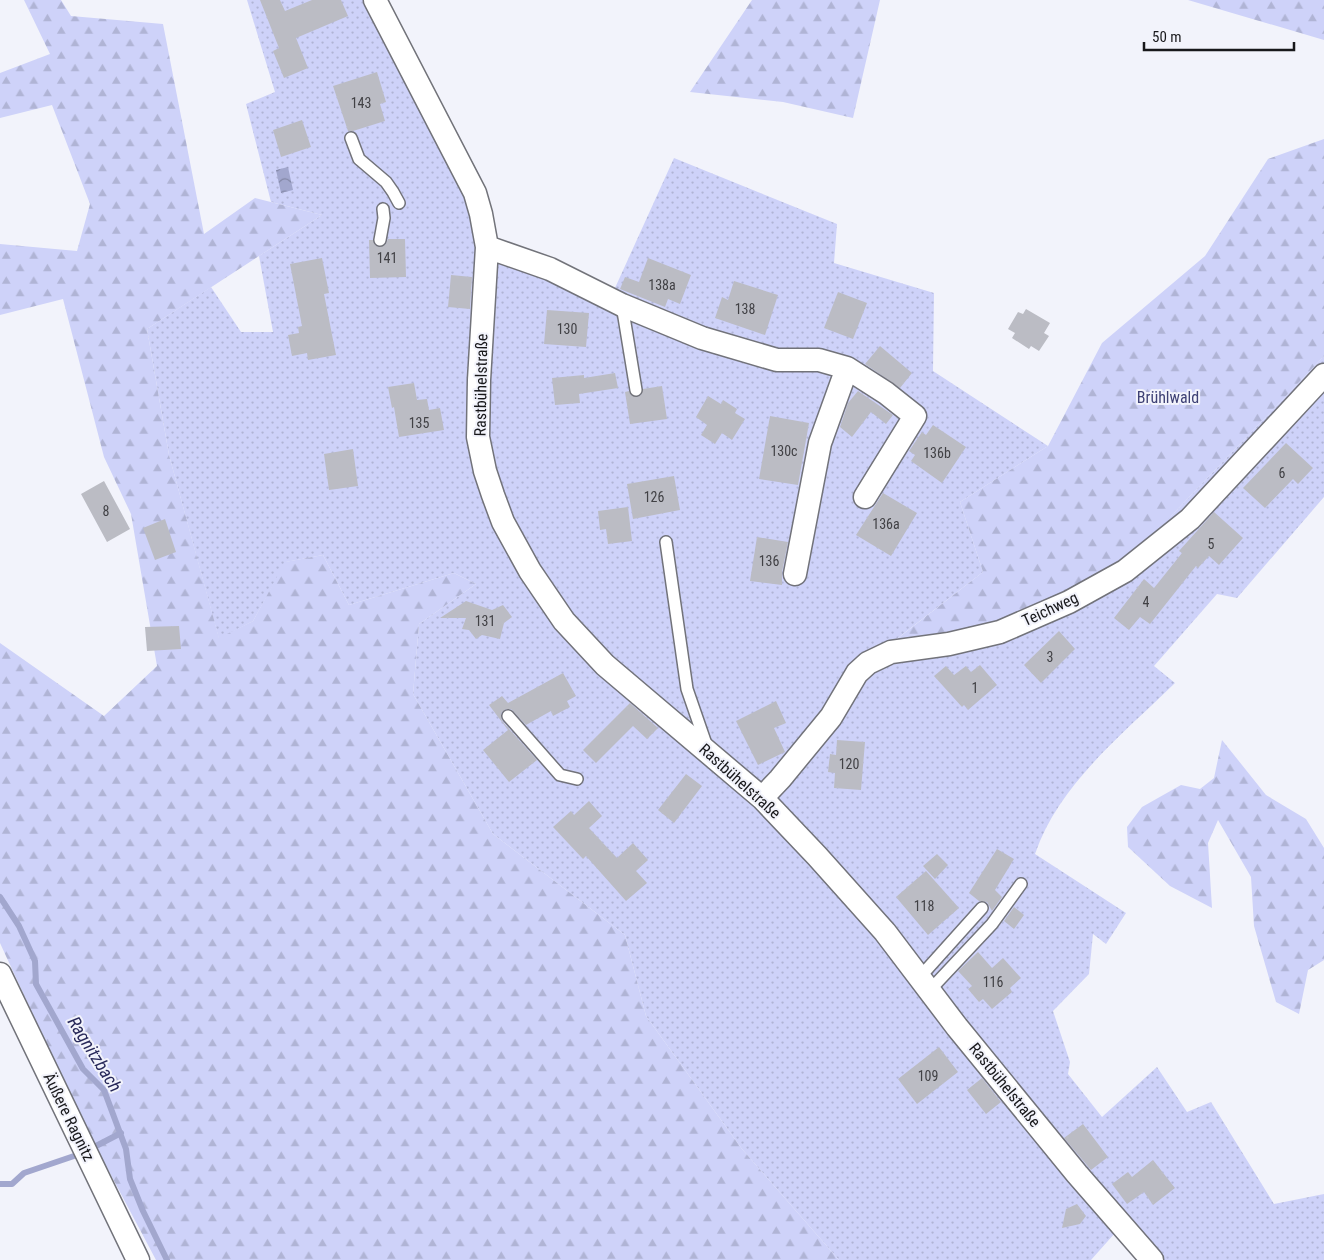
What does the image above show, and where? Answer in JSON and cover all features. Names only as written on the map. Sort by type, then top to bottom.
[{"type":"street","name":"Rastbühelstraße","points":[[375,0],[474,193],[481,214],[487,247],[479,380],[478,437],[485,471],[503,522],[530,571],[564,621],[605,665],[762,798],[885,932],[957,1027],[1078,1174],[1152,1260]]},
{"type":"street","points":[[487,247],[550,269],[622,305],[702,338],[777,360],[818,360],[847,368],[886,393],[915,416],[865,497]]},
{"type":"street","points":[[795,574],[820,443],[847,368]]},
{"type":"street","name":"Teichweg","points":[[762,798],[831,717],[857,673],[868,663],[891,652],[949,644],[1000,632],[1070,602],[1125,572],[1190,519],[1324,374]]},
{"type":"street","name":"Äußere Ragnitz","points":[[0,974],[138,1260]]},
{"type":"lane","points":[[351,138],[359,159],[386,182],[399,203]]},
{"type":"lane","points":[[380,240],[384,218],[383,209]]},
{"type":"lane","points":[[622,305],[636,390]]},
{"type":"lane","points":[[666,542],[687,689],[708,751]]},
{"type":"lane","points":[[508,716],[560,775],[577,779]]},
{"type":"lane","points":[[925,984],[992,924],[1021,884]]},
{"type":"lane","points":[[925,984],[982,908]]},
{"type":"green space","points":[[24,0],[61,0],[71,16],[163,24],[204,234],[255,198],[322,215],[147,329],[169,455],[219,638],[253,621],[285,562],[323,555],[349,605],[454,573],[476,584],[419,624],[413,694],[493,834],[625,935],[646,1016],[742,1149],[839,1260],[156,1260],[79,1115],[0,943],[0,643],[104,716],[157,666],[131,514],[104,457],[63,299],[0,315],[0,244],[77,251],[90,204],[52,105],[0,118],[0,73],[50,54]]},
{"type":"green space","points":[[247,0],[387,0],[481,178],[496,240],[615,288],[674,158],[837,224],[834,263],[934,293],[933,371],[1048,446],[960,502],[983,572],[894,641],[1171,516],[1324,356],[1324,497],[1237,598],[1217,594],[1154,666],[1175,683],[1094,761],[1060,805],[1046,829],[1035,854],[1126,913],[1106,944],[1093,934],[1089,974],[1053,1011],[1070,1062],[1068,1074],[1102,1117],[1157,1067],[1187,1112],[1211,1102],[1274,1204],[1324,1194],[1324,1260],[1138,1260],[1115,1233],[1091,1260],[839,1260],[742,1149],[646,1016],[625,935],[493,834],[413,694],[419,624],[476,584],[454,573],[349,605],[323,555],[286,562],[253,621],[219,639],[169,455],[147,329],[211,287],[241,332],[273,332],[259,256],[322,215],[271,202],[246,104],[275,92]]},
{"type":"green space","points":[[752,0],[880,0],[853,118],[783,102],[690,92]]},
{"type":"green space","points":[[1188,0],[1324,0],[1324,40]]},
{"type":"green space","name":"Brühlwald","points":[[1324,139],[1324,356],[1124,563],[1003,621],[893,642],[983,572],[960,502],[1048,446],[1102,343],[1205,256],[1268,159]]},
{"type":"green space","points":[[1222,740],[1266,795],[1306,819],[1324,848],[1324,960],[1308,970],[1299,1014],[1276,1002],[1254,926],[1251,877],[1218,820],[1208,843],[1212,908],[1170,886],[1128,847],[1127,827],[1142,807],[1181,785],[1200,789],[1214,778]]},
{"type":"water","points":[[288,167],[293,190],[281,193],[276,170]]},
{"type":"building","points":[[260,0],[280,0],[285,11],[312,0],[341,0],[348,16],[296,38],[308,68],[284,78],[273,51],[279,48]]},
{"type":"building","points":[[377,72],[386,102],[380,104],[385,121],[348,131],[333,86]]},
{"type":"building","points":[[302,120],[311,147],[281,157],[273,130]]},
{"type":"building","points":[[388,239],[405,239],[406,277],[370,278],[369,240],[373,240],[375,245],[379,247],[385,245]]},
{"type":"building","points":[[322,258],[329,293],[324,294],[336,355],[308,360],[307,353],[292,356],[288,335],[299,333],[298,327],[302,326],[290,264]]},
{"type":"building","points":[[648,258],[691,275],[680,304],[668,299],[665,307],[620,289],[625,277],[639,282]]},
{"type":"building","points":[[451,275],[472,277],[470,309],[448,307]]},
{"type":"building","points":[[734,281],[778,295],[765,335],[715,318],[722,297],[728,300]]},
{"type":"building","points":[[838,292],[867,303],[853,339],[824,328]]},
{"type":"building","points":[[1026,309],[1050,323],[1044,333],[1049,336],[1039,351],[1031,346],[1029,349],[1012,338],[1015,333],[1008,329],[1018,312],[1023,314]]},
{"type":"building","points":[[547,310],[589,313],[586,347],[544,344]]},
{"type":"building","points":[[880,346],[912,373],[900,388],[865,364]]},
{"type":"building","points":[[615,373],[618,388],[579,394],[580,403],[555,405],[552,378],[584,375],[584,378]]},
{"type":"building","points":[[414,383],[417,400],[427,399],[429,410],[440,408],[444,430],[399,437],[394,407],[392,408],[388,387]]},
{"type":"building","points":[[662,386],[667,419],[630,424],[625,392],[629,391],[631,395],[637,397],[641,395],[643,389]]},
{"type":"building","points":[[858,391],[893,415],[886,424],[871,412],[852,437],[840,427],[848,403]]},
{"type":"building","points":[[708,396],[721,404],[723,400],[737,409],[735,413],[745,419],[732,440],[722,433],[715,444],[701,435],[707,425],[696,417]]},
{"type":"building","points":[[770,416],[809,423],[798,485],[759,479]]},
{"type":"building","points":[[933,425],[966,447],[942,483],[911,461],[915,455],[909,451],[922,432],[926,435]]},
{"type":"building","points":[[1286,443],[1313,468],[1298,484],[1293,479],[1265,508],[1243,488]]},
{"type":"building","points":[[353,449],[358,486],[329,490],[324,454]]},
{"type":"building","points":[[674,476],[680,510],[633,519],[627,484]]},
{"type":"building","points":[[104,481],[130,529],[107,542],[81,494]]},
{"type":"building","points":[[883,493],[917,513],[891,556],[856,535]]},
{"type":"building","points":[[628,507],[632,541],[608,544],[606,529],[600,530],[598,511]]},
{"type":"building","points":[[1214,512],[1243,538],[1219,565],[1209,556],[1198,568],[1196,566],[1150,624],[1140,617],[1129,630],[1114,618],[1144,579],[1154,588],[1182,553],[1179,551]]},
{"type":"building","points":[[165,519],[176,552],[155,560],[143,528]]},
{"type":"building","points":[[757,537],[788,542],[782,572],[782,585],[750,581]]},
{"type":"building","points":[[466,601],[492,610],[503,605],[512,617],[504,623],[500,639],[482,635],[476,639],[469,630],[462,629],[466,618],[440,618]]},
{"type":"building","points":[[179,626],[181,649],[147,651],[145,627]]},
{"type":"building","points":[[1059,631],[1075,649],[1041,683],[1024,665]]},
{"type":"building","points":[[980,665],[997,685],[968,710],[964,705],[962,707],[934,676],[946,666],[954,675],[966,666],[971,672]]},
{"type":"building","points":[[563,673],[576,696],[567,701],[570,707],[553,716],[551,711],[526,725],[511,709],[506,709],[501,713],[502,721],[537,760],[509,782],[483,750],[508,730],[489,705],[502,696],[508,703]]},
{"type":"building","points":[[776,701],[786,723],[774,728],[785,752],[758,765],[736,721]]},
{"type":"building","points":[[630,703],[658,728],[647,739],[633,726],[596,763],[583,750]]},
{"type":"building","points":[[837,740],[865,742],[861,790],[834,788],[835,773],[828,772],[830,754],[836,755]]},
{"type":"building","points":[[686,774],[702,786],[674,823],[658,810]]},
{"type":"building","points":[[589,801],[602,816],[589,828],[617,858],[633,843],[648,860],[636,871],[647,883],[626,901],[586,856],[583,859],[553,827],[571,811],[574,815]]},
{"type":"building","points":[[997,849],[1014,859],[995,890],[1002,897],[992,911],[987,902],[979,901],[969,893]]},
{"type":"building","points":[[937,854],[948,865],[935,879],[923,866]]},
{"type":"building","points":[[926,871],[959,908],[928,935],[896,897]]},
{"type":"building","points":[[1014,907],[1024,915],[1014,929],[1004,921]]},
{"type":"building","points":[[978,952],[992,968],[1003,958],[1021,978],[1010,988],[1012,992],[992,1009],[983,999],[979,1002],[968,989],[972,986],[958,971]]},
{"type":"building","points":[[939,1047],[958,1072],[917,1104],[898,1079]]},
{"type":"building","points":[[982,1078],[1001,1102],[986,1114],[967,1090]]},
{"type":"building","points":[[1083,1124],[1108,1157],[1091,1170],[1064,1138]]},
{"type":"building","points":[[1153,1160],[1175,1188],[1153,1205],[1144,1192],[1127,1204],[1112,1184],[1128,1172],[1132,1177]]},
{"type":"building","points":[[1077,1204],[1086,1216],[1080,1224],[1062,1228],[1066,1209]]},
{"type":"waterway","name":"Ragnitzbach","points":[[0,897],[19,926],[35,961],[36,984],[83,1069],[104,1090],[126,1149],[130,1179],[167,1260]]},
{"type":"waterway","points":[[96,1146],[121,1133]]},
{"type":"waterway","points":[[0,1184],[12,1184],[24,1173],[74,1156]]}]
